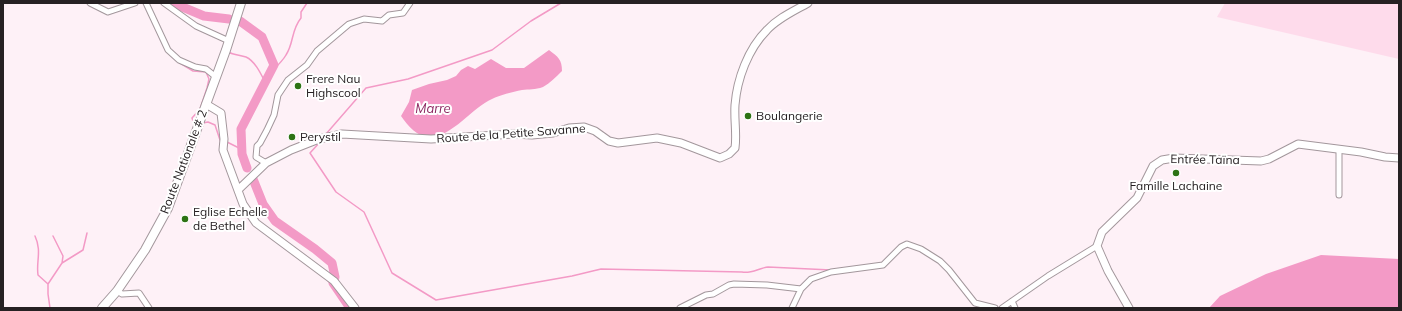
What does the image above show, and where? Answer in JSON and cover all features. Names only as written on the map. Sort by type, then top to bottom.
[{"type":"main road","name":"Route Nationale # 2","points":[[102,308],[146,250],[168,208],[229,41],[241,3]]},
{"type":"street","points":[[90,3],[108,12],[135,3]]},
{"type":"street","points":[[146,3],[168,50],[179,60],[195,67],[206,69],[216,77]]},
{"type":"street","points":[[164,3],[196,26],[229,41]]},
{"type":"street","points":[[266,163],[256,157],[257,146],[274,115],[278,95],[288,80],[307,65],[317,51],[349,24],[364,19],[382,21],[389,15],[403,13],[410,3]]},
{"type":"street","name":"Route de la Petite Savanne","points":[[238,190],[266,163],[291,150],[342,134],[431,139],[514,134],[532,135],[553,133],[569,128],[584,127],[595,131],[609,141],[618,143],[657,138],[681,142],[720,158],[729,154],[735,148],[735,105],[737,86],[753,49],[766,30],[782,18],[808,3]]},
{"type":"street","points":[[206,104],[221,113],[224,139],[223,146],[242,204],[256,223],[334,280],[355,308]]},
{"type":"street","name":"Entrée Taïna","points":[[1097,246],[1102,232],[1137,198],[1153,166],[1162,160],[1174,158],[1261,161],[1269,159],[1298,144],[1399,158]]},
{"type":"street","points":[[1339,149],[1339,195]]},
{"type":"street","points":[[792,308],[801,289],[811,279],[824,273],[883,265],[901,247],[907,244],[921,249],[940,261],[975,303],[995,308]]},
{"type":"street","points":[[1002,308],[1048,276],[1097,246],[1108,271],[1129,308]]},
{"type":"street","points":[[680,308],[706,295],[713,294],[729,285],[734,284],[767,285],[801,289]]},
{"type":"street","points":[[116,291],[122,294],[140,293],[149,308]]},
{"type":"street","points":[[1012,301],[1016,308]]},
{"type":"shaded area","points":[[1225,3],[1399,3],[1399,59],[1217,17]]},
{"type":"water","name":"Marre","points":[[549,50],[559,59],[562,67],[562,71],[551,82],[540,88],[522,90],[492,99],[477,108],[454,127],[438,136],[425,137],[417,133],[401,116],[409,102],[412,90],[447,80],[456,76],[461,70],[468,66],[475,69],[491,59],[506,68],[524,68]]},
{"type":"water","points":[[1321,255],[1399,259],[1399,308],[1209,308],[1220,296],[1266,274]]},
{"type":"waterway","points":[[173,3],[204,16],[229,19]]},
{"type":"waterway","points":[[269,74],[289,50],[296,27],[301,18],[301,12],[307,3]]},
{"type":"waterway","points":[[326,134],[366,88],[408,79],[492,50],[531,21],[561,3]]},
{"type":"waterway","points":[[240,21],[262,37],[274,65],[241,129],[242,154],[247,168]]},
{"type":"waterway","points":[[228,52],[246,57],[252,61],[265,82]]},
{"type":"waterway","points":[[180,63],[193,71],[206,72],[209,79],[200,109],[192,118],[196,123]]},
{"type":"waterway","points":[[203,123],[208,122],[215,125],[221,140]]},
{"type":"waterway","points":[[227,142],[241,149]]},
{"type":"waterway","points":[[320,142],[310,153],[336,192],[364,212],[392,273],[436,300],[572,276],[601,269],[752,272],[768,267],[831,270]]},
{"type":"waterway","points":[[253,179],[263,204],[275,221],[332,263],[335,277],[333,283],[350,308]]},
{"type":"waterway","points":[[62,263],[83,250],[87,233]]},
{"type":"waterway","points":[[35,236],[38,246],[38,275],[48,284]]},
{"type":"waterway","points":[[50,308],[48,284],[62,263],[63,256],[53,236]]},
{"type":"waterway","points":[[328,281],[334,286]]},
{"type":"place","name":"Frere Nau Highscool","points":[[298,86]]},
{"type":"place","name":"Boulangerie","points":[[748,116]]},
{"type":"place","name":"Perystil","points":[[292,137]]},
{"type":"place","name":"Famille Lachaine","points":[[1176,173]]},
{"type":"place","name":"Eglise Echelle de Bethel","points":[[185,219]]}]
